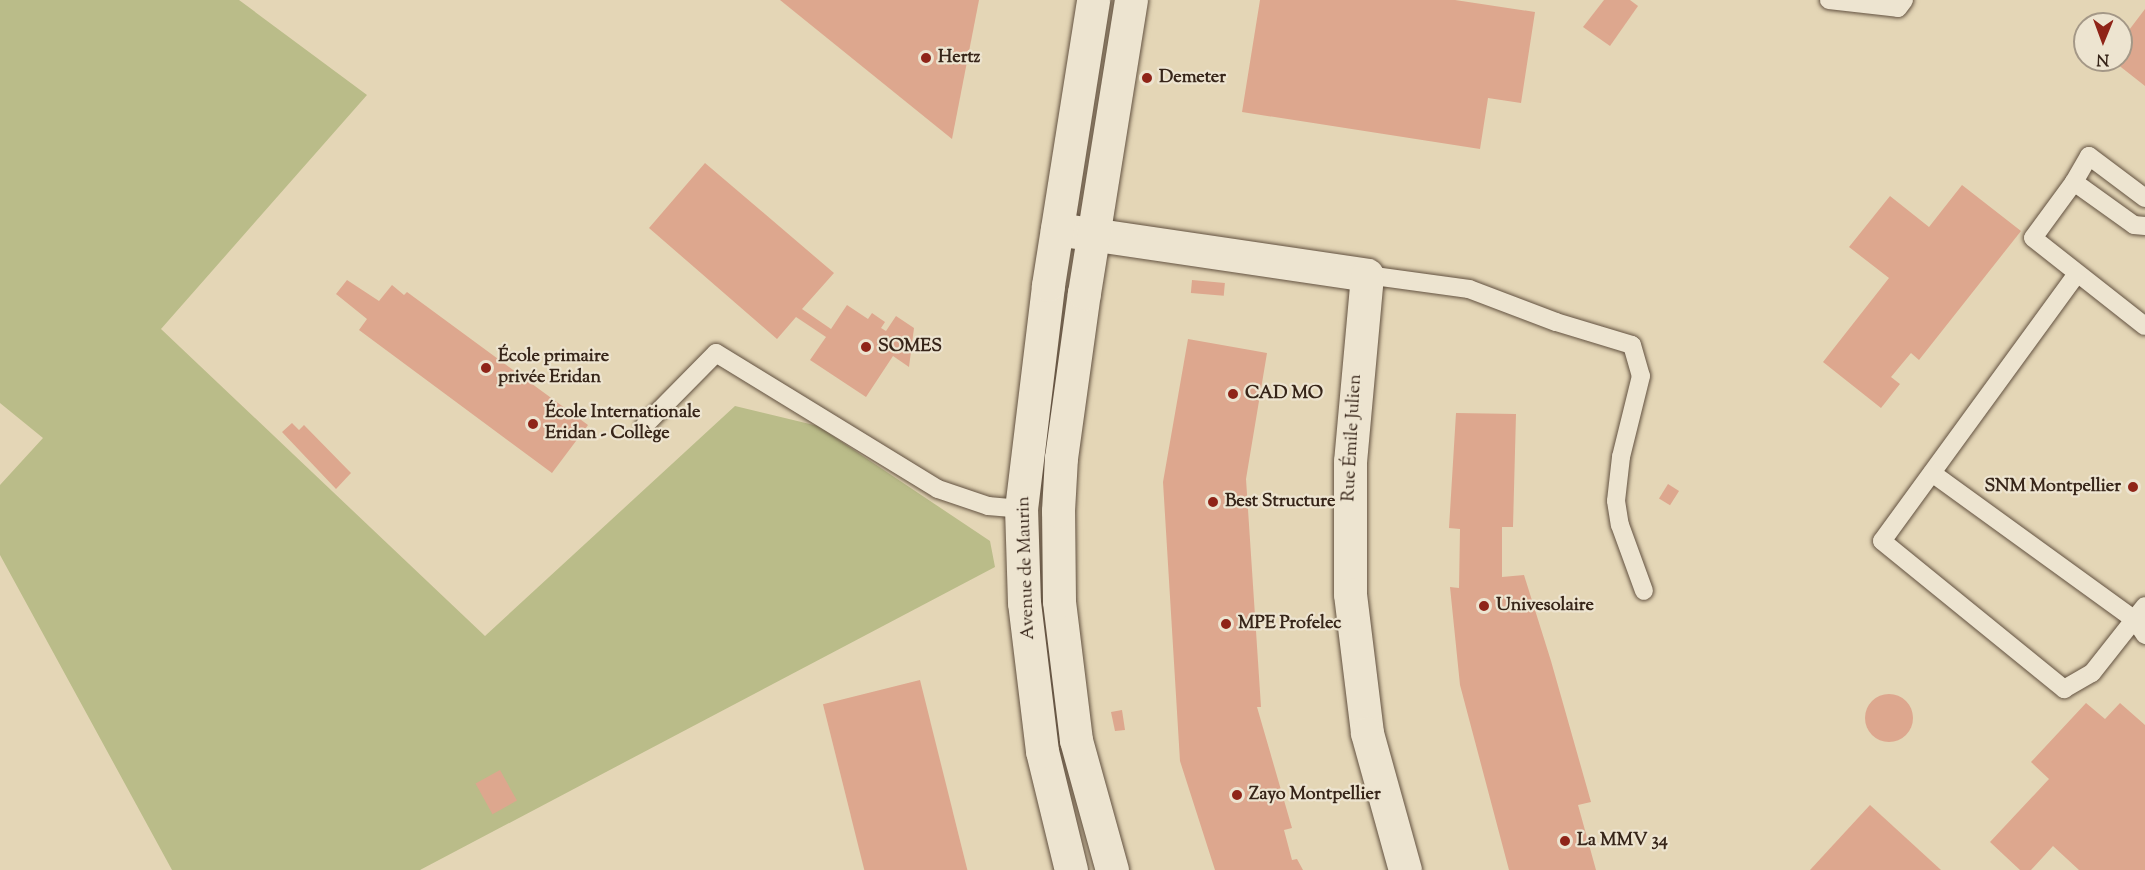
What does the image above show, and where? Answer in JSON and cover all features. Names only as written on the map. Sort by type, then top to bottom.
[{"type":"street","name":"Avenue de Maurin","points":[[1071,870],[1042,751],[1024,603],[1021,509],[1057,229],[1093,0]]},
{"type":"street","name":"Avenue de Maurin","points":[[1112,870],[1076,740],[1059,601],[1061,458],[1131,0]]},
{"type":"street","points":[[1057,229],[1367,275]]},
{"type":"street","name":"Rue Émile Julien","points":[[1367,275],[1350,461],[1350,594],[1367,733],[1405,870]]},
{"type":"lane","points":[[1829,0],[1898,8],[1904,0]]},
{"type":"lane","points":[[2145,198],[2089,156],[2074,182],[2033,238],[2076,275],[2145,326]]},
{"type":"lane","points":[[2074,182],[2134,225],[2145,226]]},
{"type":"lane","points":[[1367,275],[1469,289],[1556,322],[1632,345],[1641,376],[1621,457],[1616,501],[1620,525],[1644,591]]},
{"type":"lane","points":[[1932,473],[2142,620],[2092,673],[2064,689],[1882,542],[1932,473],[2076,275]]},
{"type":"lane","points":[[645,424],[716,352],[938,489],[988,506],[1021,509]]},
{"type":"green space","points":[[0,0],[239,0],[367,95],[161,329],[485,636],[735,406],[818,426],[990,541],[995,567],[420,870],[172,870],[0,555],[0,485],[43,438],[0,403]]},
{"type":"building","points":[[780,0],[979,0],[952,139]]},
{"type":"building","points":[[1260,0],[1455,0],[1535,12],[1521,103],[1488,98],[1480,149],[1242,112]]},
{"type":"building","points":[[1604,0],[1630,0],[1638,6],[1610,46],[1583,27]]},
{"type":"building","points":[[2145,9],[2145,86],[2127,72],[2133,72],[2133,25]]},
{"type":"building","points":[[705,163],[834,273],[802,309],[831,329],[847,305],[868,319],[872,313],[885,322],[881,328],[886,331],[896,316],[914,328],[909,367],[893,356],[866,397],[810,360],[826,337],[796,317],[777,339],[649,228]]},
{"type":"building","points":[[1962,185],[2021,231],[1919,360],[1911,353],[1891,377],[1900,384],[1881,408],[1823,362],[1889,278],[1849,247],[1890,196],[1929,227]]},
{"type":"building","points":[[347,280],[379,301],[392,285],[404,295],[407,292],[588,425],[552,473],[359,330],[367,319],[336,294]]},
{"type":"building","points":[[1192,280],[1225,283],[1224,296],[1191,293]]},
{"type":"building","points":[[1188,339],[1267,353],[1246,479],[1261,707],[1257,707],[1292,828],[1284,830],[1292,860],[1297,859],[1303,870],[1215,870],[1180,761],[1163,482]]},
{"type":"building","points":[[1456,413],[1516,414],[1513,527],[1502,527],[1502,577],[1524,575],[1591,802],[1578,805],[1596,870],[1509,870],[1460,685],[1450,587],[1459,588],[1460,529],[1449,528]]},
{"type":"building","points":[[292,423],[299,430],[304,425],[351,473],[336,489],[282,432]]},
{"type":"building","points":[[1668,484],[1679,491],[1670,505],[1659,498]]},
{"type":"building","points":[[920,680],[967,870],[864,870],[823,704]]},
{"type":"building","points":[[1889,694],[1906,701],[1913,718],[1906,735],[1889,742],[1872,735],[1865,718],[1872,701]]},
{"type":"building","points":[[2086,703],[2105,719],[2120,703],[2145,725],[2145,870],[2079,870],[2053,846],[2031,870],[2020,870],[1990,842],[2049,779],[2031,762]]},
{"type":"building","points":[[1122,710],[1125,730],[1115,731],[1111,712]]},
{"type":"building","points":[[500,770],[517,801],[492,814],[476,784]]},
{"type":"building","points":[[1870,805],[1941,870],[1810,870]]},
{"type":"place","name":"Hertz","points":[[926,58]]},
{"type":"place","name":"Demeter","points":[[1147,78]]},
{"type":"place","name":"SOMES","points":[[866,347]]},
{"type":"place","name":"École primaire privée Eridan","points":[[486,368]]},
{"type":"place","name":"CAD MO","points":[[1233,394]]},
{"type":"place","name":"École Internationale Eridan - Collège","points":[[533,424]]},
{"type":"place","name":"SNM Montpellier","points":[[2133,487]]},
{"type":"place","name":"Best Structure","points":[[1213,502]]},
{"type":"place","name":"Univesolaire","points":[[1484,606]]},
{"type":"place","name":"MPE Profelec","points":[[1226,624]]},
{"type":"place","name":"Zayo Montpellier","points":[[1237,795]]},
{"type":"place","name":"La MMV 34","points":[[1565,841]]}]
